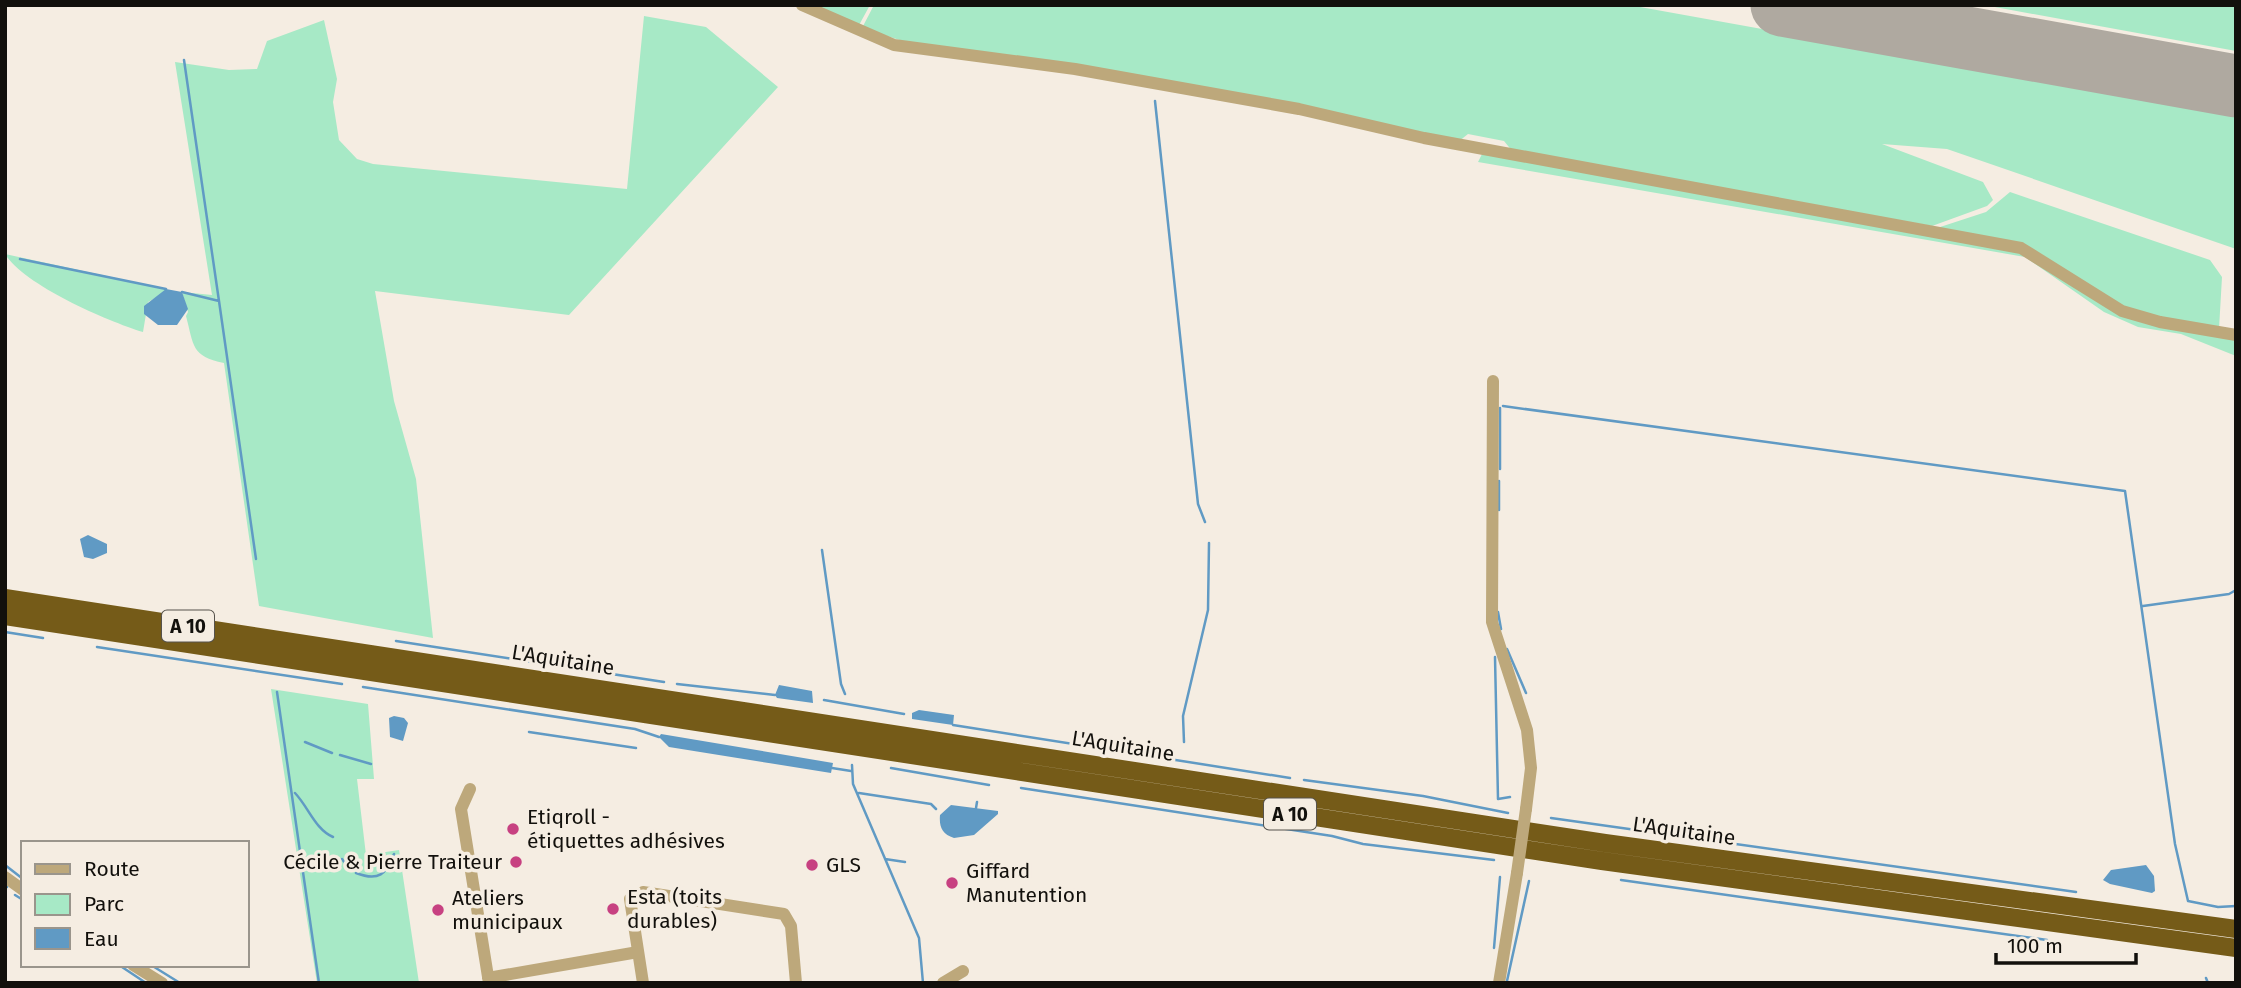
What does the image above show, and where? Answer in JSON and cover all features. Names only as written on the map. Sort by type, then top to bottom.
[{"type":"highway","name":"L'Aquitaine","points":[[5,598],[1664,852],[2236,929]]},
{"type":"highway","name":"L'Aquitaine","points":[[5,616],[1537,851],[2236,948]]},
{"type":"street","points":[[802,5],[894,45],[1075,69],[1299,109],[1424,138],[2021,248],[2122,311],[2160,322],[2236,335]]},
{"type":"street","points":[[1493,381],[1492,622],[1527,730],[1531,768],[1499,983]]},
{"type":"street","points":[[470,789],[461,809],[489,980],[638,952]]},
{"type":"street","points":[[5,877],[21,889]]},
{"type":"street","points":[[643,983],[630,899],[636,894],[651,892],[784,914],[791,926],[796,983]]},
{"type":"street","points":[[136,967],[162,983]]},
{"type":"street","points":[[943,983],[963,971]]},
{"type":"green space","points":[[813,5],[870,5],[858,27]]},
{"type":"green space","points":[[874,5],[1629,5],[2236,115],[2236,249],[1947,149],[1882,144],[1983,182],[1993,200],[1987,206],[1932,226],[1513,152],[1504,141],[1468,134],[1458,142],[909,43],[862,28]]},
{"type":"green space","points":[[1984,5],[2236,5],[2236,51]]},
{"type":"green space","points":[[644,16],[706,27],[778,87],[569,315],[375,291],[394,401],[416,479],[433,638],[259,606],[224,363],[205,357],[196,348],[182,292],[212,295],[175,62],[229,70],[257,69],[267,41],[324,20],[337,79],[333,102],[339,140],[357,159],[373,164],[627,189]]},
{"type":"green space","points":[[1483,152],[2015,250],[2097,301],[2236,336],[2236,356],[2181,334],[2138,327],[2104,312],[2025,257],[1478,162]]},
{"type":"green space","points":[[2010,192],[2210,260],[2222,277],[2219,329],[2127,311],[2041,254],[1934,229],[1986,212]]},
{"type":"green space","points":[[5,254],[166,289],[166,292],[148,302],[143,332],[89,311],[48,289],[15,266]]},
{"type":"green space","points":[[271,689],[368,704],[374,779],[357,779],[366,855],[399,850],[419,983],[317,983]]},
{"type":"water","points":[[166,289],[182,292],[188,309],[177,325],[158,325],[144,314],[144,306]]},
{"type":"water","points":[[88,535],[107,544],[107,553],[93,559],[84,557],[80,539]]},
{"type":"water","points":[[779,685],[812,691],[813,703],[777,698],[775,695]]},
{"type":"water","points":[[919,710],[954,715],[953,725],[912,719],[912,713]]},
{"type":"water","points":[[389,718],[404,718],[408,723],[403,741],[390,737]]},
{"type":"water","points":[[661,734],[833,763],[831,773],[669,747],[659,737]]},
{"type":"water","points":[[951,805],[998,811],[998,814],[974,835],[954,838],[942,830],[940,823],[940,815]]},
{"type":"water","points":[[2146,865],[2154,876],[2155,891],[2152,893],[2103,880],[2111,870]]},
{"type":"waterway","points":[[182,292],[219,301],[184,60]]},
{"type":"waterway","points":[[1155,101],[1198,504],[1205,522]]},
{"type":"waterway","points":[[20,259],[166,289]]},
{"type":"waterway","points":[[219,301],[256,559]]},
{"type":"waterway","points":[[1503,406],[2125,491],[2175,844],[2188,901],[2218,907],[2236,906]]},
{"type":"waterway","points":[[1500,408],[1500,469]]},
{"type":"waterway","points":[[1499,481],[1499,510]]},
{"type":"waterway","points":[[1184,742],[1183,716],[1208,610],[1209,543]]},
{"type":"waterway","points":[[822,550],[841,684],[845,694]]},
{"type":"waterway","points":[[2143,606],[2229,594],[2236,590]]},
{"type":"waterway","points":[[1498,612],[1501,629]]},
{"type":"waterway","points":[[5,632],[43,638]]},
{"type":"waterway","points":[[396,641],[664,682]]},
{"type":"waterway","points":[[97,647],[342,684]]},
{"type":"waterway","points":[[1507,649],[1526,693]]},
{"type":"waterway","points":[[1495,657],[1498,799],[1510,797]]},
{"type":"waterway","points":[[677,684],[775,695]]},
{"type":"waterway","points":[[363,687],[635,729],[659,737]]},
{"type":"waterway","points":[[277,692],[319,983]]},
{"type":"waterway","points":[[824,700],[904,714]]},
{"type":"waterway","points":[[953,725],[1290,778]]},
{"type":"waterway","points":[[529,732],[636,748]]},
{"type":"waterway","points":[[305,742],[332,753]]},
{"type":"waterway","points":[[340,755],[371,764]]},
{"type":"waterway","points":[[852,765],[853,784],[919,938],[923,983]]},
{"type":"waterway","points":[[832,768],[851,771]]},
{"type":"waterway","points":[[891,768],[989,785]]},
{"type":"waterway","points":[[1304,780],[1423,796],[1508,813]]},
{"type":"waterway","points":[[1021,788],[1332,836],[1363,844],[1494,860]]},
{"type":"waterway","points":[[295,793],[317,824],[333,837]]},
{"type":"waterway","points":[[859,793],[931,804],[936,809]]},
{"type":"waterway","points":[[976,808],[977,802]]},
{"type":"waterway","points":[[1551,818],[2076,892]]},
{"type":"waterway","points":[[356,873],[371,877],[381,874],[394,854]]},
{"type":"waterway","points":[[342,859],[348,867]]},
{"type":"waterway","points":[[885,859],[905,862]]},
{"type":"waterway","points":[[5,865],[21,877]]},
{"type":"waterway","points":[[1494,948],[1500,877]]},
{"type":"waterway","points":[[1621,880],[2047,940]]},
{"type":"waterway","points":[[1507,981],[1529,881]]},
{"type":"waterway","points":[[15,895],[21,899]]},
{"type":"waterway","points":[[122,967],[146,983]]},
{"type":"waterway","points":[[154,967],[180,983]]},
{"type":"waterway","points":[[2206,978],[2208,983]]},
{"type":"taxiway","points":[[1929,5],[1939,18],[1982,42]]},
{"type":"runway","points":[[1782,5],[2236,86]]},
{"type":"place","name":"Etiqroll - étiquettes adhésives","points":[[513,829]]},
{"type":"place","name":"Cécile & Pierre Traiteur","points":[[516,862]]},
{"type":"place","name":"GLS","points":[[812,865]]},
{"type":"place","name":"Giffard Manutention","points":[[952,883]]},
{"type":"place","name":"Esta (toits durables)","points":[[613,909]]},
{"type":"place","name":"Ateliers municipaux","points":[[438,910]]}]
